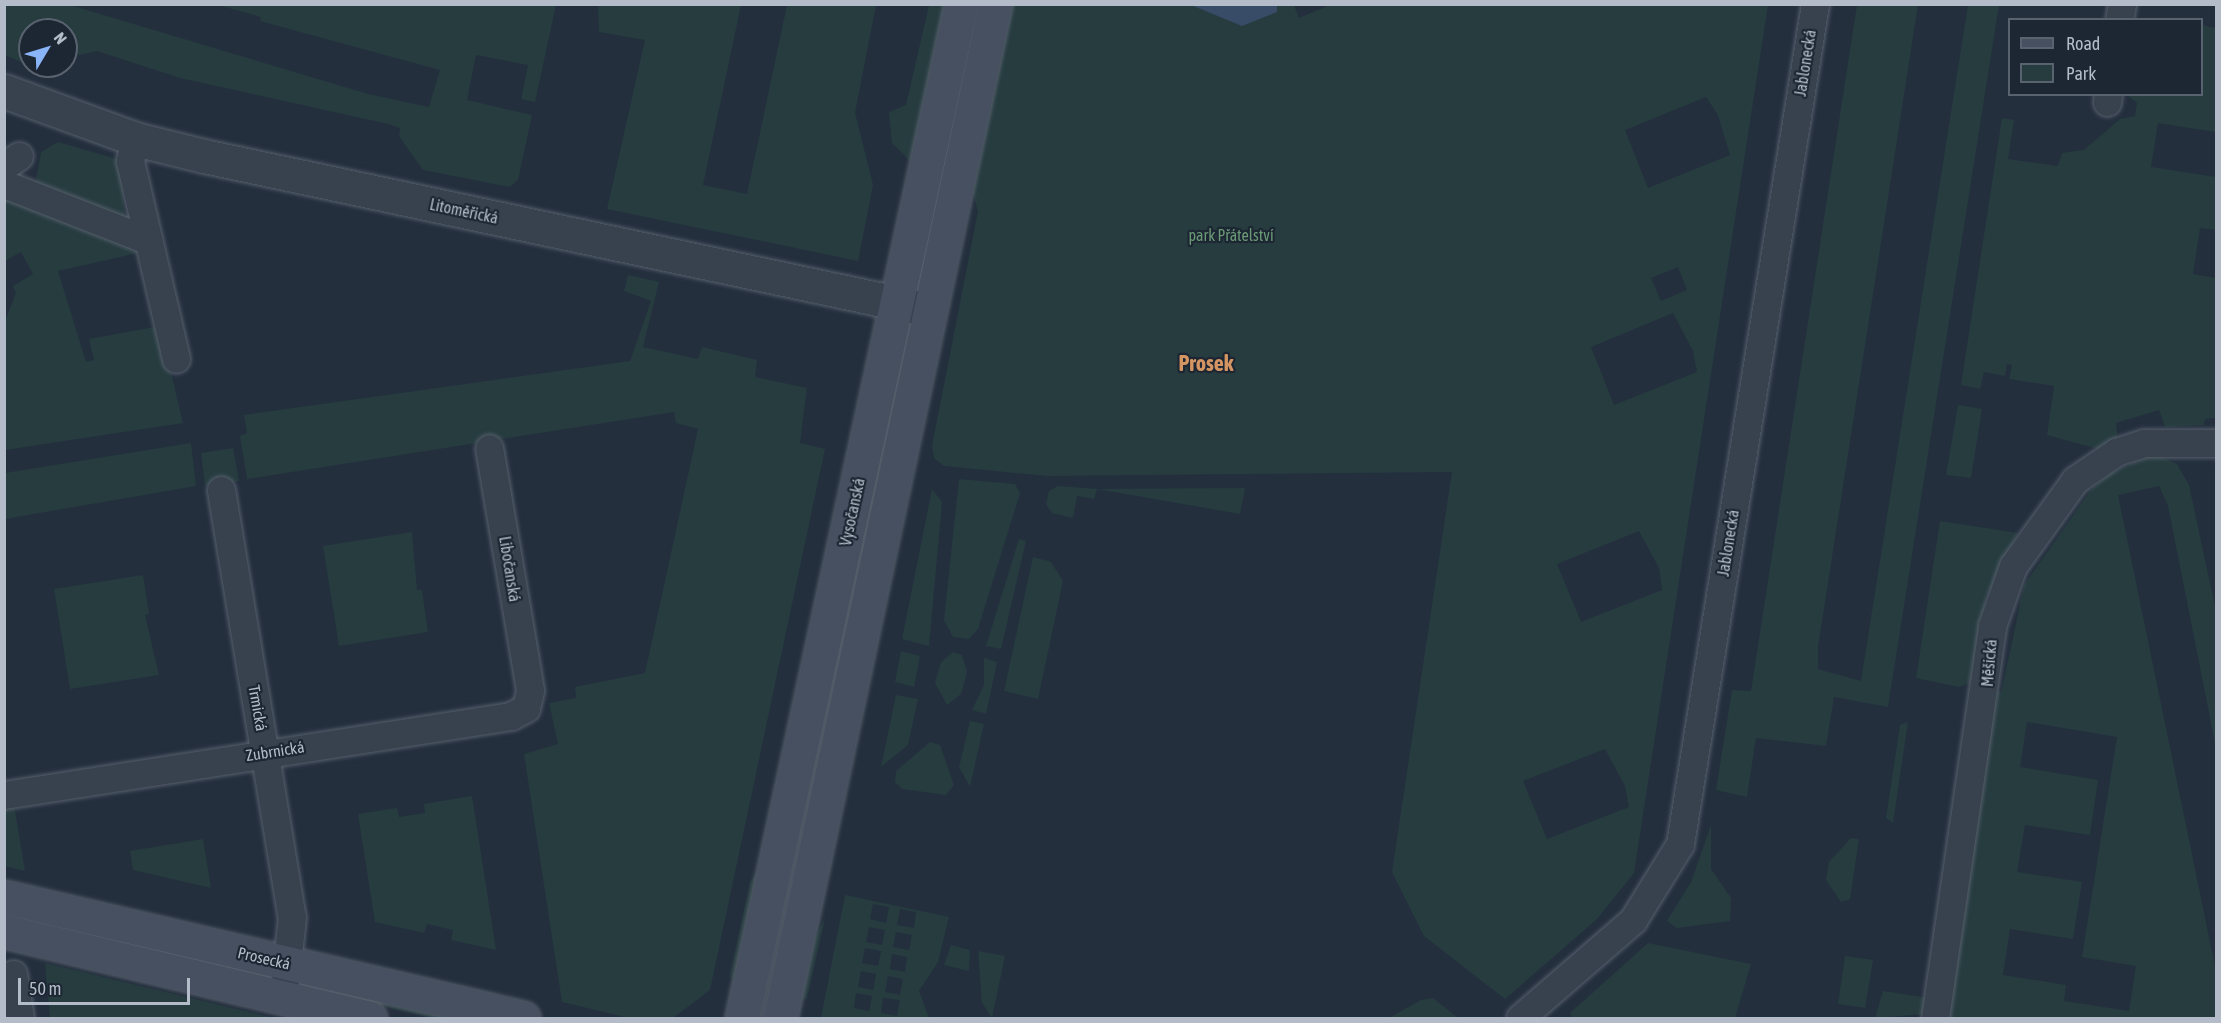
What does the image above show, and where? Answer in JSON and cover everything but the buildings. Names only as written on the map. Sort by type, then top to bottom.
[{"type":"main road","name":"Vysočanská","points":[[742,1018],[961,4]]},
{"type":"main road","points":[[780,1018],[996,4]]},
{"type":"main road","name":"Prosecká","points":[[4,897],[524,1018]]},
{"type":"main road","name":"Prosecká","points":[[4,931],[370,1018]]},
{"type":"street","name":"Jablonecká","points":[[1520,1018],[1633,920],[1680,844],[1815,4]]},
{"type":"street","name":"Litoměřická","points":[[4,91],[135,139],[930,310]]},
{"type":"street","points":[[135,139],[130,160],[176,359]]},
{"type":"street","points":[[4,184],[148,240]]},
{"type":"street","name":"Měšická","points":[[1935,1018],[1992,626],[2013,566],[2075,480],[2116,452],[2144,443],[2216,447]]},
{"type":"street","name":"Libočanská","points":[[489,448],[530,690]]},
{"type":"street","name":"Trmická","points":[[221,490],[292,917],[290,964],[280,997]]},
{"type":"street","name":"Zubrnická","points":[[4,795],[266,752],[511,716],[526,708],[530,690]]},
{"type":"street","points":[[13,974],[20,1018]]},
{"type":"green space","points":[[5,4],[70,5],[368,94],[429,107],[440,70],[260,21],[261,17],[218,5],[556,5],[535,102],[521,99],[528,65],[476,55],[467,100],[532,115],[518,180],[510,187],[423,170],[399,136],[400,128],[388,124],[180,78],[97,51],[78,55],[78,18],[18,18],[18,61],[5,55]]},
{"type":"green space","name":"park Přátelství","points":[[1277,4],[1294,5],[1299,18],[1332,4],[1768,5],[1634,873],[1597,919],[1505,999],[1424,936],[1392,872],[1452,472],[1047,476],[944,466],[934,458],[932,446],[978,211],[971,187],[1010,5],[1191,5],[1277,12]],"holes":[[[1706,97],[1718,115],[1730,155],[1648,188],[1625,130]],[[1678,267],[1687,290],[1661,301],[1651,278]],[[1673,313],[1693,351],[1697,372],[1614,405],[1591,347]],[[1639,531],[1659,568],[1662,590],[1581,622],[1557,564]],[[1605,749],[1625,786],[1629,807],[1547,839],[1523,781]]]},
{"type":"green space","points":[[598,5],[741,5],[703,185],[747,194],[787,5],[876,5],[855,113],[873,185],[858,261],[607,209],[645,40],[599,32]]},
{"type":"green space","points":[[929,5],[949,5],[911,162],[892,143],[889,112],[906,105]]},
{"type":"green space","points":[[1857,5],[1918,5],[1818,647],[1818,669],[1861,681],[1968,5],[1999,5],[1888,707],[1834,697],[1826,746],[1756,738],[1747,797],[1716,790],[1732,690],[1751,691]]},
{"type":"green space","points":[[2203,25],[2216,28],[2216,132],[2158,123],[2151,167],[2216,177],[2216,230],[2200,228],[2193,274],[2216,278],[2216,418],[2205,419],[2204,425],[2165,427],[2159,410],[2116,423],[2118,440],[2098,449],[2047,435],[2054,386],[2009,379],[2012,365],[2007,364],[2005,376],[1984,372],[1980,389],[1961,385],[2002,118],[2014,120],[2008,159],[2058,166],[2062,153],[2084,150],[2120,119],[2135,116],[2137,103],[2128,96],[2203,96]]},
{"type":"green space","points":[[58,142],[120,160],[125,220],[35,185],[41,152]]},
{"type":"green space","points":[[5,199],[142,252],[58,271],[86,362],[94,360],[89,339],[160,326],[183,423],[5,450],[4,324],[16,293],[13,286],[33,274],[21,252],[5,261]]},
{"type":"green space","points":[[628,275],[659,282],[643,347],[698,359],[702,347],[757,360],[755,377],[807,388],[800,443],[825,449],[710,990],[673,1018],[629,1018],[562,1002],[524,754],[558,744],[549,703],[576,698],[575,687],[645,673],[698,429],[676,423],[674,412],[247,479],[240,436],[247,433],[244,415],[630,361],[651,301],[624,291]]},
{"type":"green space","points":[[1958,405],[1982,409],[1971,478],[1946,475]]},
{"type":"green space","points":[[191,443],[196,486],[5,519],[5,473]]},
{"type":"green space","points":[[233,448],[239,481],[205,486],[201,453]]},
{"type":"green space","points":[[2155,454],[2177,464],[2189,485],[2216,611],[2216,748],[2168,506],[2159,486],[2118,495],[2216,971],[2216,1018],[1942,1018],[1997,688],[2001,694],[2024,585],[2091,490],[2110,473]],"holes":[[[2027,722],[2117,737],[2082,957],[2136,966],[2129,1011],[2064,1001],[2066,985],[2003,975],[2010,929],[2073,939],[2082,882],[2017,872],[2025,825],[2090,835],[2098,780],[2020,767]]]},
{"type":"green space","points":[[959,479],[1015,484],[1020,493],[978,629],[969,639],[953,637],[944,620]]},
{"type":"green space","points":[[1058,486],[1097,489],[1094,499],[1077,496],[1073,518],[1052,513],[1046,504],[1049,491]]},
{"type":"green space","points":[[1245,488],[1240,514],[1097,489]]},
{"type":"green space","points":[[932,489],[942,502],[929,646],[902,639]]},
{"type":"green space","points":[[1940,521],[2018,533],[1986,597],[1972,682],[1959,687],[1916,678]]},
{"type":"green space","points":[[412,532],[417,590],[422,590],[428,632],[339,646],[323,546]]},
{"type":"green space","points":[[1019,539],[1026,541],[1001,649],[986,646]]},
{"type":"green space","points":[[1033,557],[1051,562],[1063,581],[1038,699],[1004,691]]},
{"type":"green space","points":[[143,575],[149,614],[145,615],[159,675],[70,689],[54,589]]},
{"type":"green space","points":[[901,651],[920,656],[914,687],[895,682]]},
{"type":"green space","points":[[953,652],[962,655],[967,672],[961,694],[947,705],[935,683],[941,662]]},
{"type":"green space","points":[[984,658],[997,662],[986,714],[972,710],[984,685]]},
{"type":"green space","points":[[896,695],[918,699],[908,745],[881,767]]},
{"type":"green space","points":[[970,721],[984,724],[970,787],[959,767]]},
{"type":"green space","points":[[1908,722],[1893,823],[1886,818],[1900,725]]},
{"type":"green space","points":[[930,742],[940,745],[954,785],[946,795],[902,789],[895,782],[896,771]]},
{"type":"green space","points":[[472,796],[496,950],[451,940],[453,930],[427,924],[424,933],[375,922],[358,814],[397,808],[399,817],[425,813],[424,804]]},
{"type":"green space","points":[[14,805],[25,871],[5,866],[4,806]]},
{"type":"green space","points":[[1711,825],[1711,869],[1731,898],[1730,921],[1677,928],[1667,921],[1691,882]]},
{"type":"green space","points":[[1851,838],[1859,839],[1850,899],[1841,902],[1826,880],[1829,862]]},
{"type":"green space","points":[[203,839],[211,888],[133,870],[130,851]]},
{"type":"green space","points":[[763,864],[736,991],[730,975],[750,882]]},
{"type":"green space","points":[[845,895],[949,917],[938,962],[919,991],[929,1018],[821,1018]],"holes":[[[873,904],[889,907],[886,923],[870,919]],[[900,909],[916,912],[914,928],[897,925]],[[869,927],[885,930],[882,945],[866,942]],[[896,932],[912,935],[909,950],[893,947]],[[865,948],[881,951],[878,966],[862,963]],[[892,954],[907,957],[905,972],[890,969]],[[861,971],[876,974],[873,990],[858,987]],[[888,976],[903,979],[900,995],[885,992]],[[856,993],[872,996],[869,1011],[854,1008]],[[883,998],[900,1000],[897,1016],[881,1013]]]},
{"type":"green space","points":[[825,919],[807,998],[797,1003],[809,947]]},
{"type":"green space","points":[[1648,943],[1751,964],[1735,1018],[1572,1018],[1570,1013]]},
{"type":"green space","points":[[951,945],[970,950],[969,971],[944,965]]},
{"type":"green space","points":[[978,951],[1005,956],[992,1018],[982,1003]]},
{"type":"green space","points":[[1845,956],[1873,960],[1865,1008],[1838,1004]]},
{"type":"green space","points":[[45,963],[274,1018],[50,1018]]},
{"type":"green space","points":[[348,987],[473,1018],[432,1018],[346,997]]},
{"type":"green space","points":[[1883,991],[1929,998],[1927,1014],[1875,1018]]},
{"type":"green space","points":[[1433,998],[1458,1018],[1389,1018],[1421,1000]]},
{"type":"water","points":[[1191,5],[1277,5],[1277,12],[1242,26]]},
{"type":"district","name":"Prosek","points":[[1206,364]]}]
